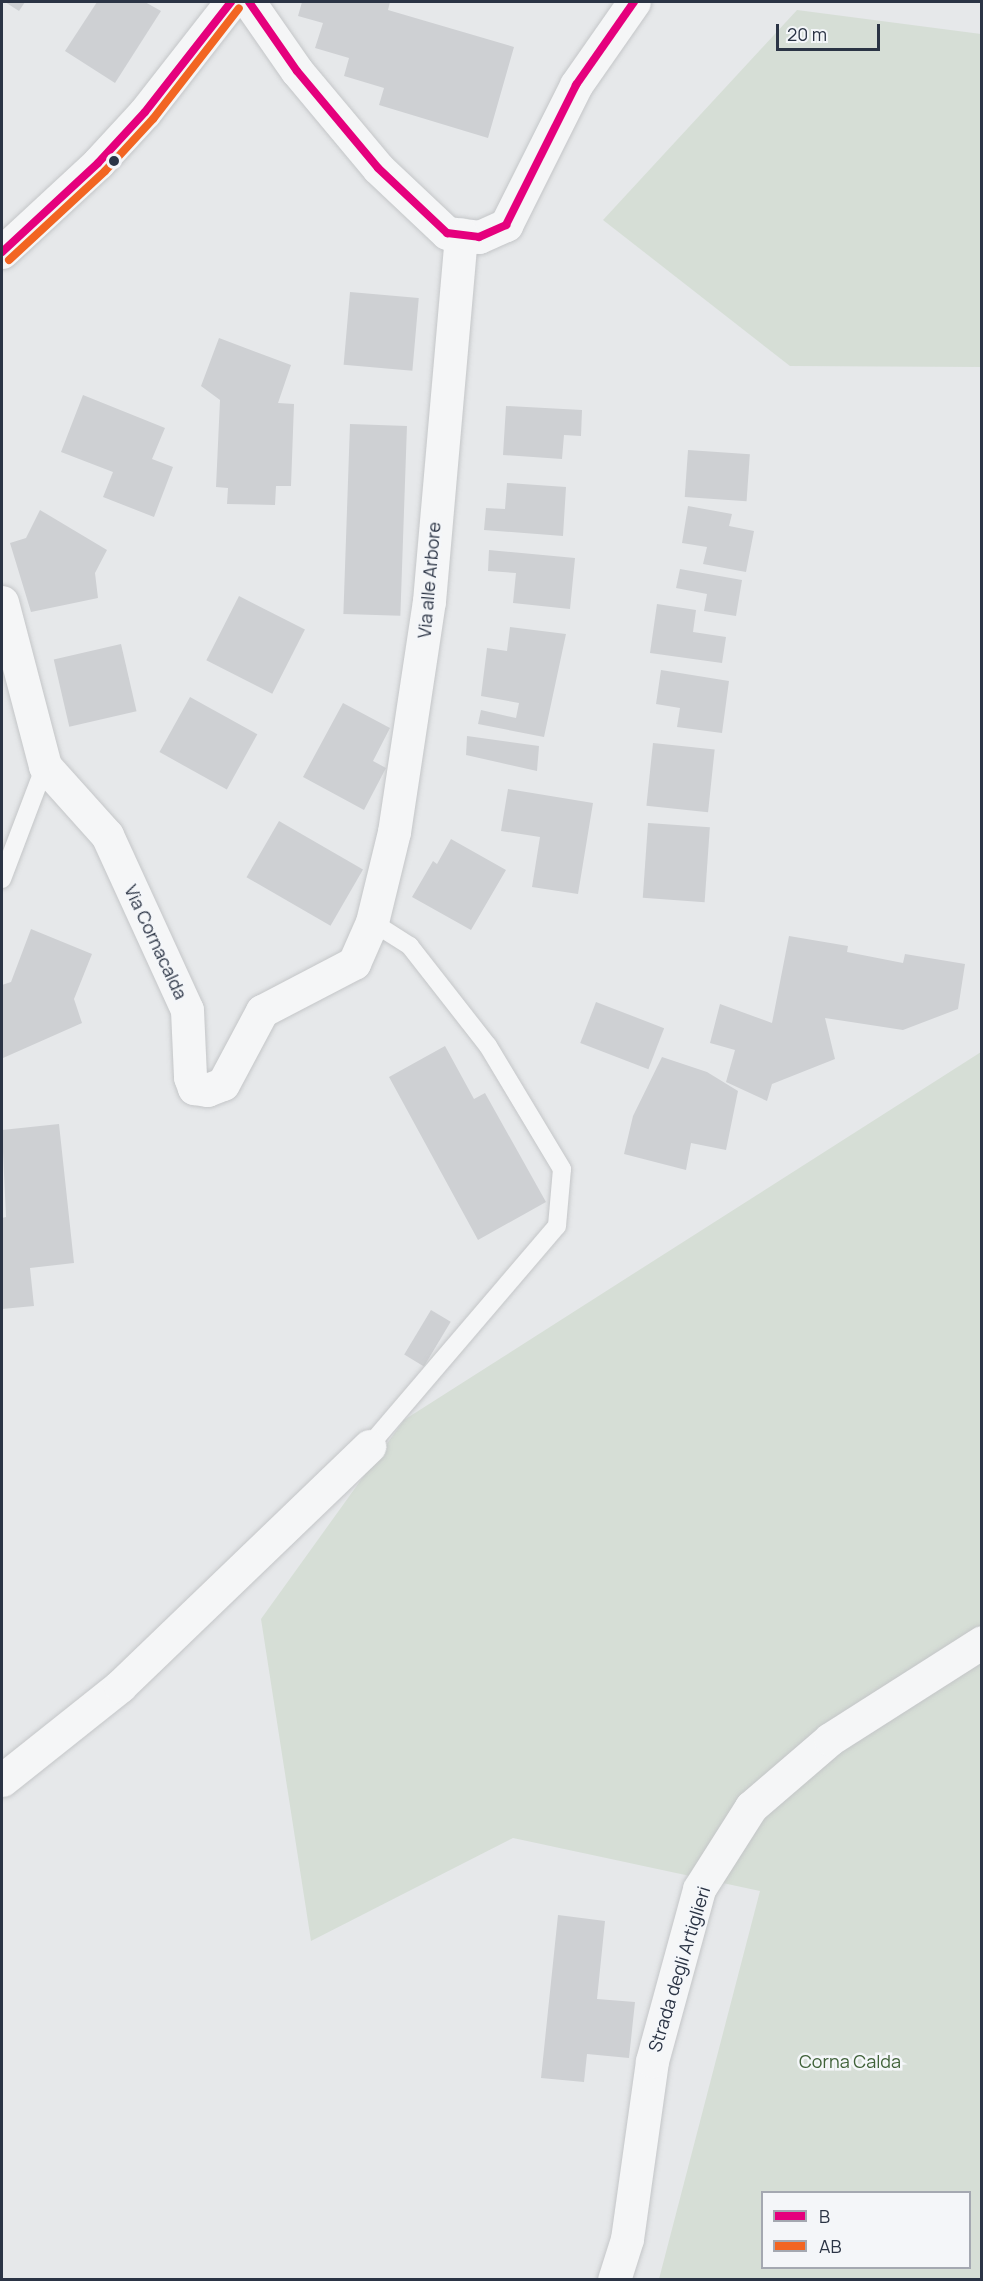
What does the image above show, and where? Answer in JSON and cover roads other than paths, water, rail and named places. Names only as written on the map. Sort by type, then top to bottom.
[{"type":"street","points":[[2,252],[138,120],[231,2]]},
{"type":"street","points":[[249,2],[297,71],[378,168],[447,233],[478,237],[506,225],[576,85],[634,2]]},
{"type":"street","name":"Via alle Arbore","points":[[372,922],[394,832],[429,601],[461,234]]},
{"type":"street","name":"Via Cornacalda","points":[[2,602],[45,766],[107,836],[187,1010],[190,1077],[194,1088],[207,1090],[223,1084],[262,1011],[354,963],[372,922]]},
{"type":"street","points":[[2,1780],[120,1686],[369,1446]]},
{"type":"street","name":"Strada degli Artiglieri","points":[[614,2280],[627,2239],[652,2061],[699,1889],[751,1808],[830,1739],[981,1642]]},
{"type":"lane","points":[[2,879],[45,766]]},
{"type":"lane","points":[[369,1446],[557,1226],[562,1169],[488,1046],[410,946],[372,922]]},
{"type":"park label","name":"Corna Calda","points":[[850,2061]]}]
